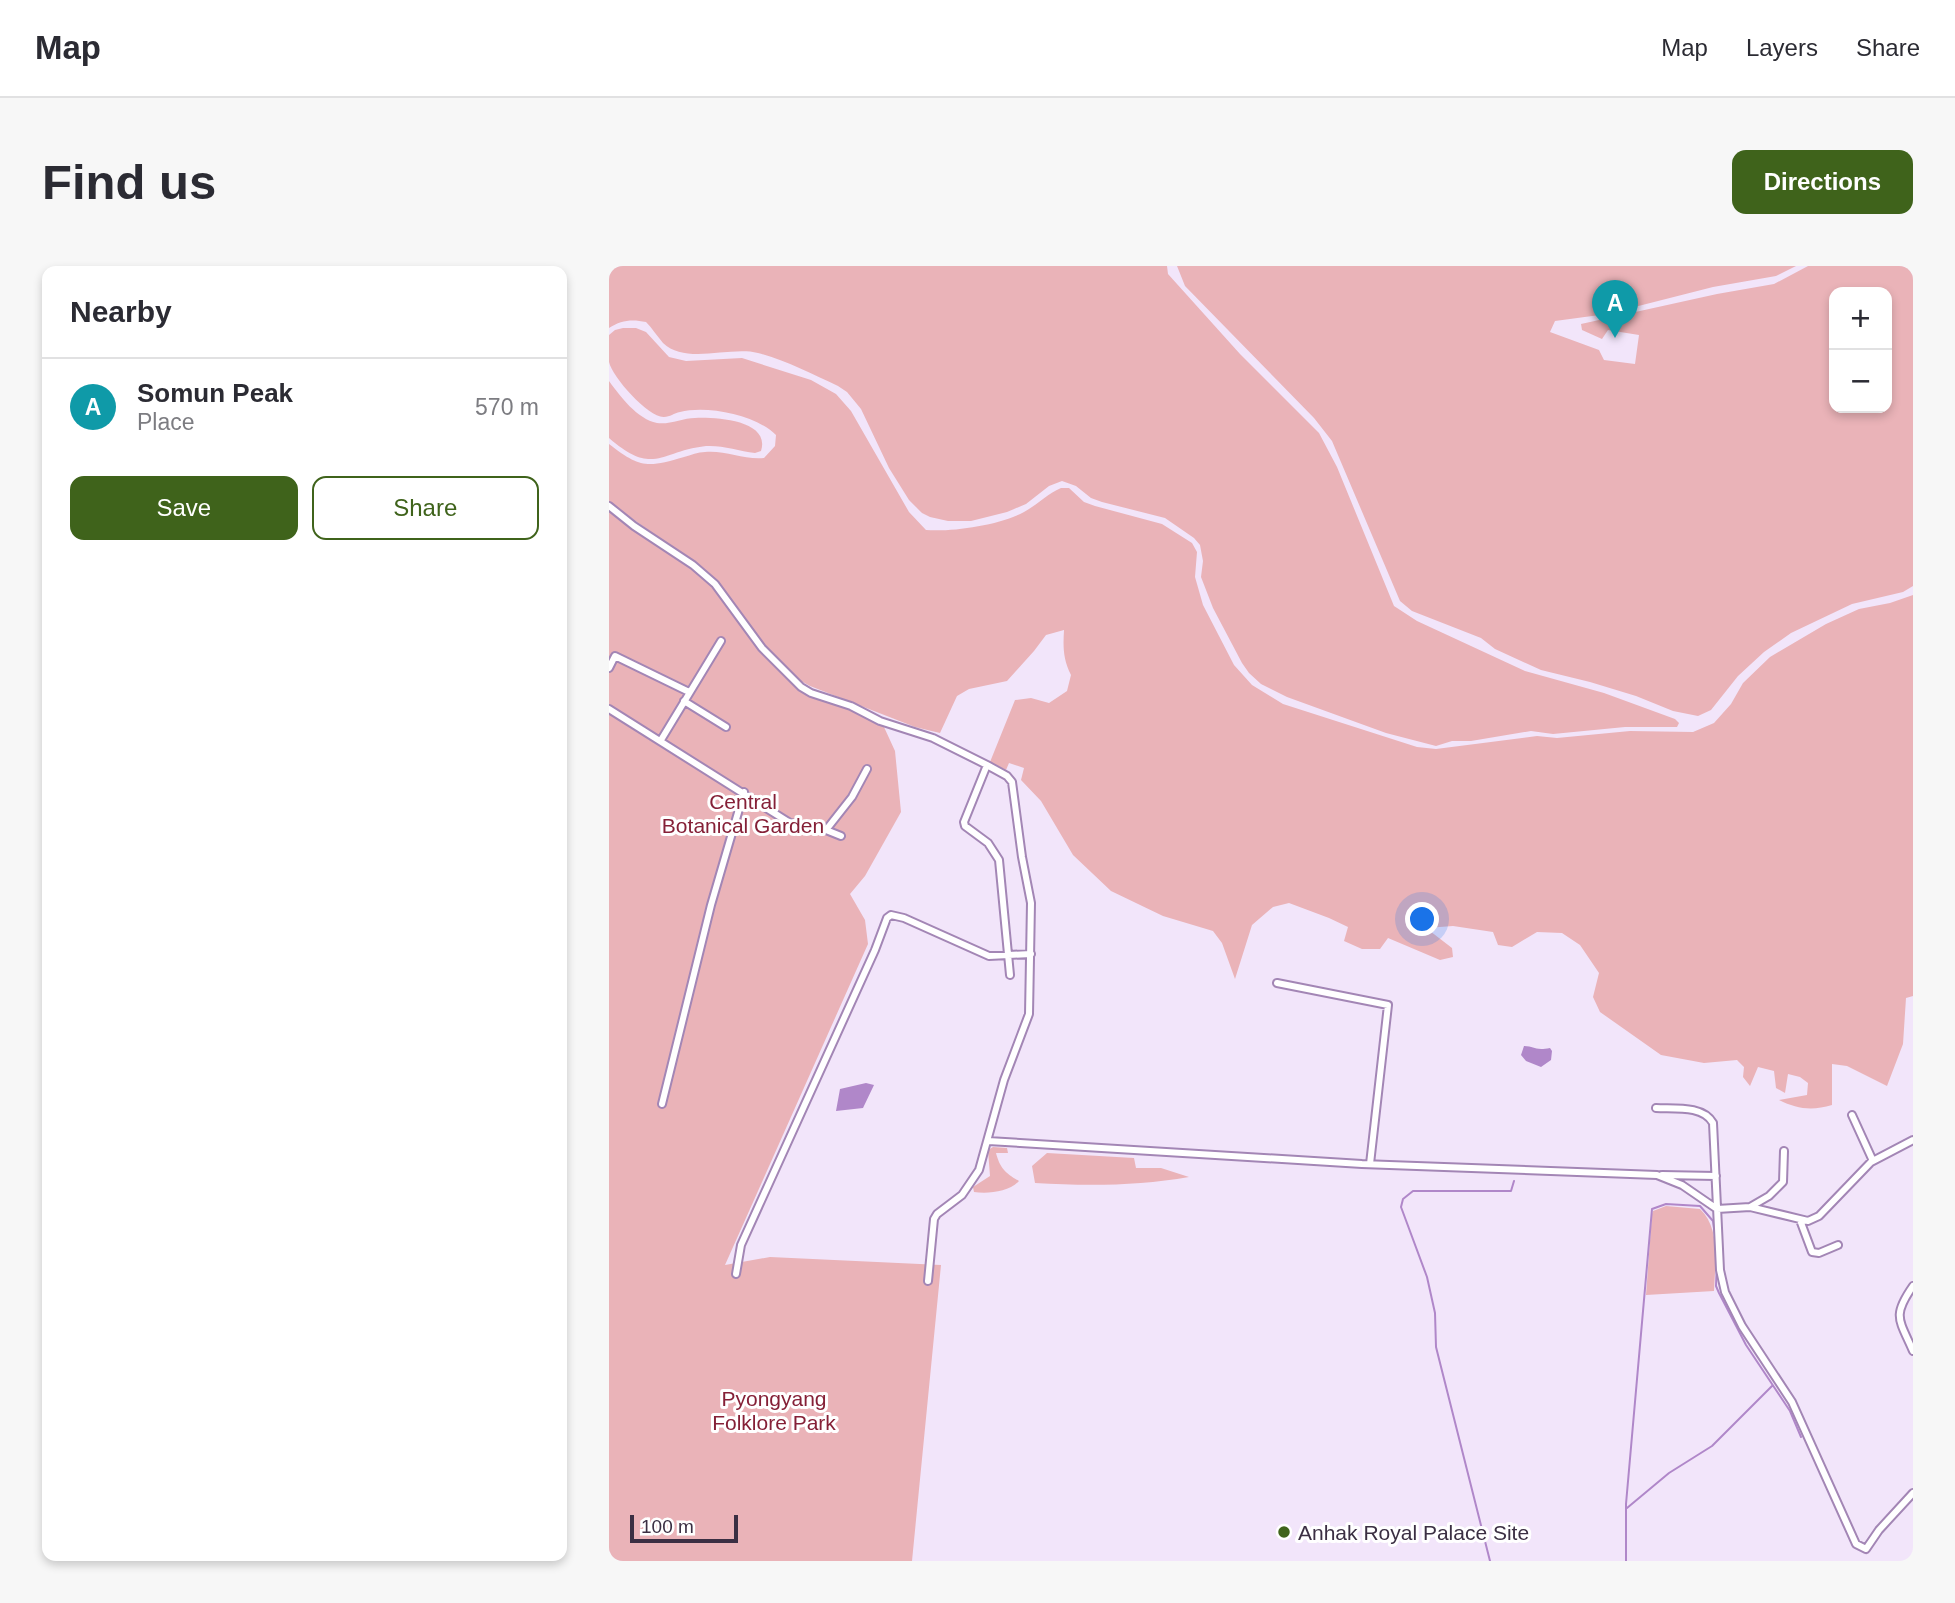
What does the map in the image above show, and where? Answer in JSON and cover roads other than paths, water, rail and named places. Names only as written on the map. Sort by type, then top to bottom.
[{"type":"street","points":[[609,506],[693,565],[715,584],[762,648],[801,687],[851,706],[880,721],[933,738],[1007,776],[1014,788],[1031,903],[1029,1014],[1005,1080],[979,1170],[951,1205],[934,1219],[928,1280]]},
{"type":"street","points":[[661,740],[721,641]]},
{"type":"street","points":[[609,668],[615,656],[689,692]]},
{"type":"street","points":[[684,701],[726,727]]},
{"type":"street","points":[[609,709],[790,823],[826,830],[841,836]]},
{"type":"street","points":[[987,765],[964,822],[965,826],[988,842],[999,860],[1010,975]]},
{"type":"street","points":[[826,830],[847,804],[867,769]]},
{"type":"street","points":[[662,1104],[714,894],[744,792]]},
{"type":"street","points":[[736,1274],[741,1245],[876,950],[887,918],[891,915],[904,918],[989,956],[1031,954]]},
{"type":"street","points":[[1277,983],[1388,1005],[1370,1164]]},
{"type":"street","points":[[1656,1108],[1689,1110],[1710,1117],[1713,1123],[1720,1269],[1725,1292],[1742,1326],[1792,1402],[1856,1544],[1866,1549],[1879,1530],[1913,1493]]},
{"type":"street","points":[[1852,1115],[1873,1161]]},
{"type":"street","points":[[1657,1175],[1682,1185],[1717,1209],[1750,1207],[1800,1220],[1813,1220],[1873,1161],[1913,1140]]},
{"type":"street","points":[[988,1141],[1370,1164],[1716,1176]]},
{"type":"street","points":[[1750,1207],[1769,1196],[1783,1182],[1784,1151]]},
{"type":"street","points":[[1800,1220],[1812,1252],[1837,1245]]},
{"type":"street","points":[[1913,1286],[1900,1304],[1898,1313],[1913,1351]]},
{"type":"waterway","points":[[1490,1561],[1436,1347],[1435,1313],[1427,1277],[1401,1207],[1403,1199],[1413,1191],[1511,1191],[1514,1181]]},
{"type":"waterway","points":[[1626,1561],[1626,1504],[1652,1209],[1666,1204],[1700,1206],[1713,1221],[1716,1242]]},
{"type":"waterway","points":[[1717,1261],[1716,1286],[1719,1293],[1746,1345],[1790,1411],[1801,1437]]},
{"type":"waterway","points":[[1627,1508],[1669,1473],[1712,1446],[1772,1386]]},
{"type":"place","name":"Somun Peak","points":[[1615,338]]},
{"type":"place","name":"Anhak Royal Palace Site","points":[[1284,1532]]},
{"type":"park label","name":"Central Botanical Garden","points":[[743,813]]},
{"type":"park label","name":"Pyongyang Folklore Park","points":[[774,1410]]}]
